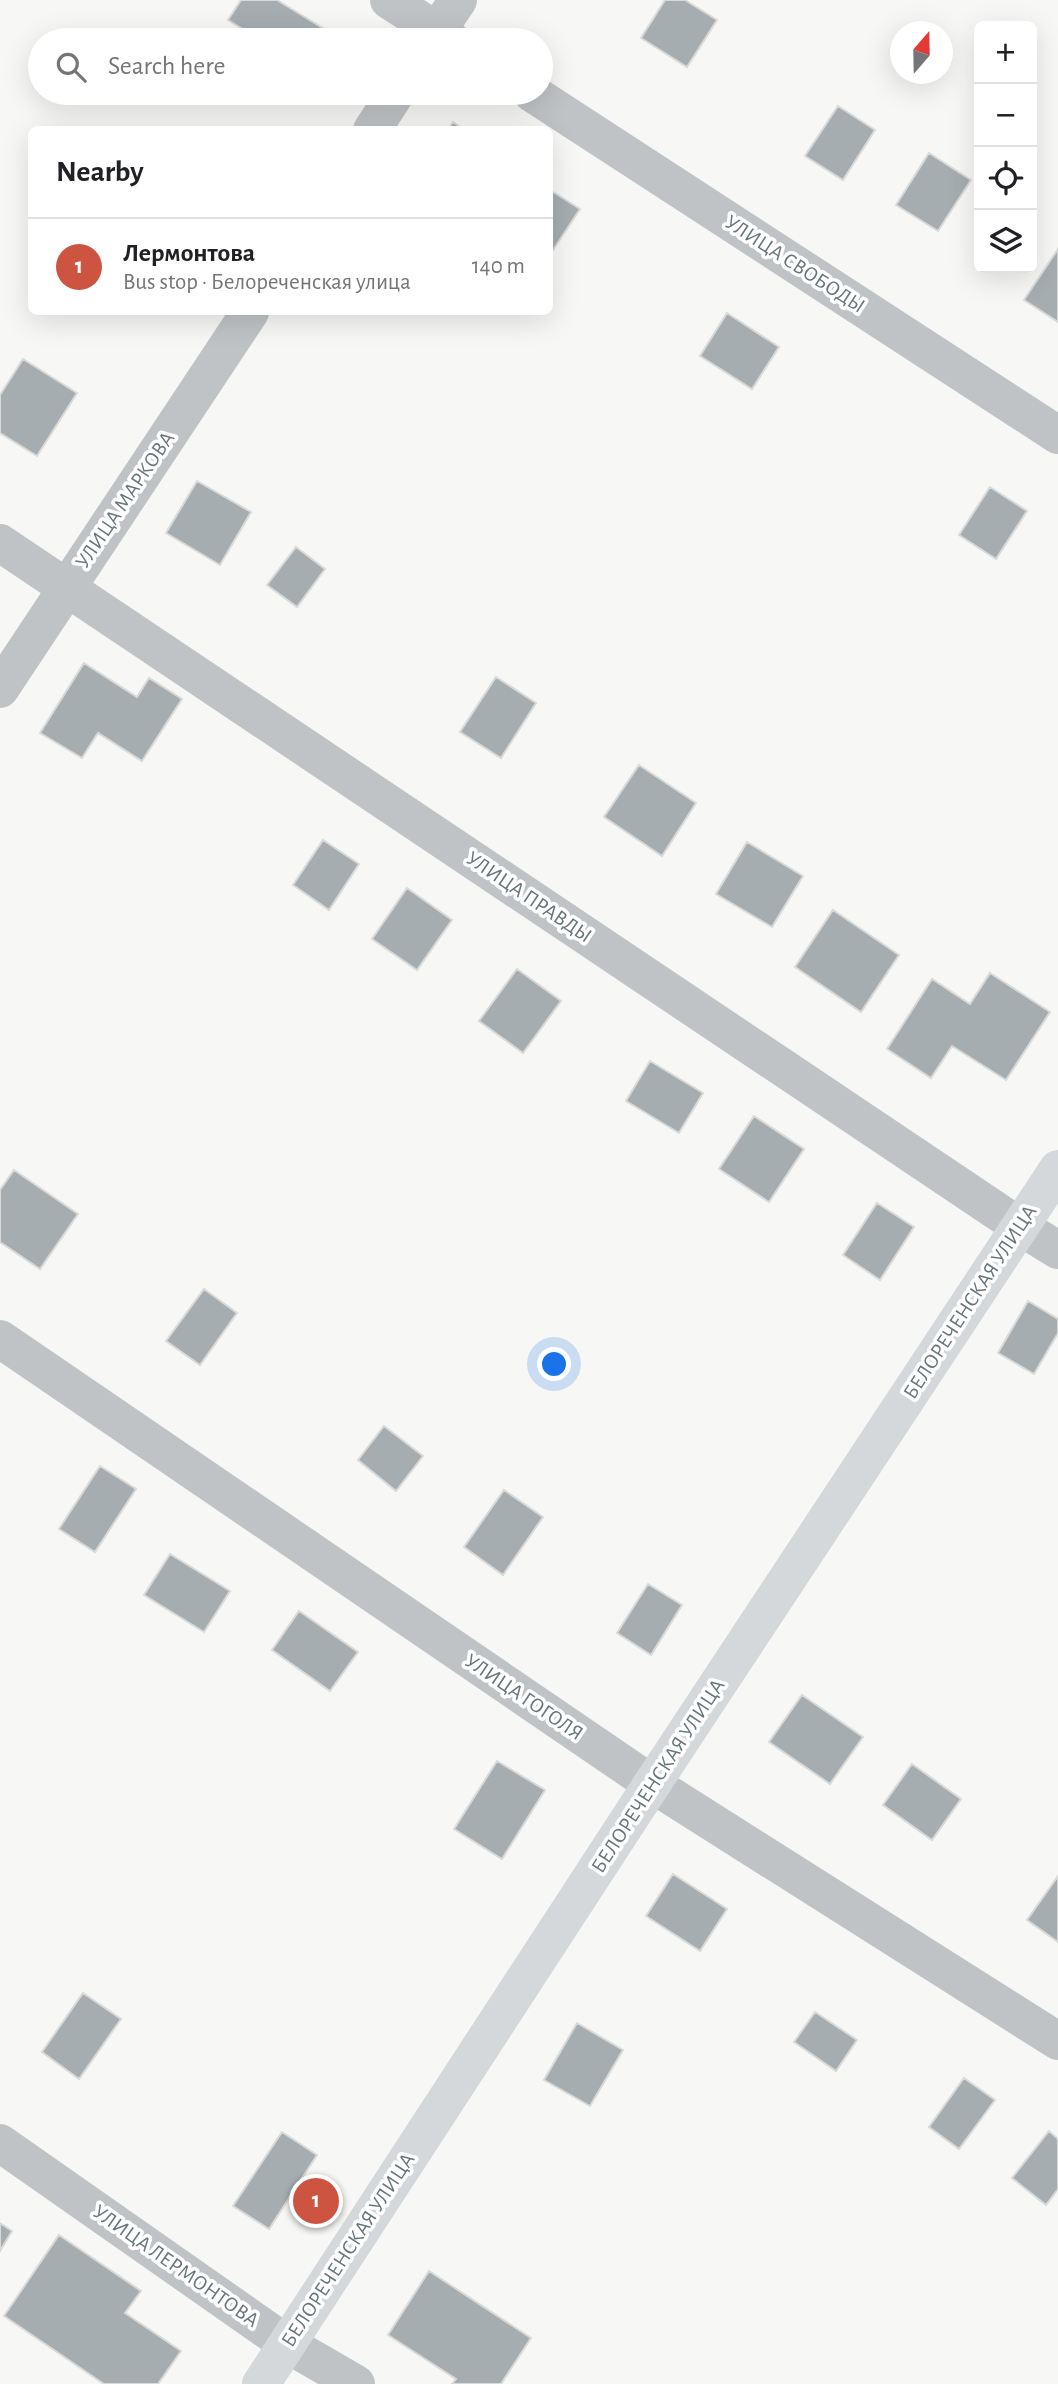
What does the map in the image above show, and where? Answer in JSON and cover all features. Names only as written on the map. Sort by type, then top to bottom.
[{"type":"street","points":[[389,0],[428,28]]},
{"type":"street","points":[[444,28],[458,0]]},
{"type":"street","points":[[375,126],[388,105]]},
{"type":"street","name":"УЛИЦА СВОБОДЫ","points":[[550,105],[1058,435]]},
{"type":"street","name":"УЛИЦА МАРКОВА","points":[[0,689],[248,315]]},
{"type":"street","name":"УЛИЦА ПРАВДЫ","points":[[0,542],[1058,1250]]},
{"type":"street","name":"БЕЛОРЕЧЕНСКАЯ УЛИЦА","points":[[261,2384],[652,1784],[1058,1169]]},
{"type":"street","name":"УЛИЦА ГОГОЛЯ","points":[[0,1339],[652,1784],[1058,2041]]},
{"type":"street","name":"УЛИЦА ЛЕРМОНТОВА","points":[[0,2143],[287,2344],[356,2384]]},
{"type":"building","points":[[241,0],[277,0],[322,28],[241,28],[228,20]]},
{"type":"building","points":[[665,0],[685,0],[717,20],[687,67],[641,38]]},
{"type":"building","points":[[838,106],[875,130],[843,180],[805,156]]},
{"type":"building","points":[[929,153],[971,180],[938,231],[896,205]]},
{"type":"building","points":[[553,192],[580,209],[553,250]]},
{"type":"building","points":[[1058,249],[1058,322],[1024,300]]},
{"type":"building","points":[[727,313],[779,347],[752,389],[700,356]]},
{"type":"building","points":[[23,359],[77,393],[37,456],[0,433],[0,395]]},
{"type":"building","points":[[197,481],[251,512],[220,565],[166,533]]},
{"type":"building","points":[[990,487],[1027,511],[996,559],[959,535]]},
{"type":"building","points":[[296,547],[325,569],[297,607],[267,585]]},
{"type":"building","points":[[84,663],[137,697],[149,678],[182,699],[142,761],[98,733],[82,758],[40,733]]},
{"type":"building","points":[[496,677],[536,703],[501,758],[460,732]]},
{"type":"building","points":[[639,765],[696,803],[662,856],[604,817]]},
{"type":"building","points":[[323,840],[359,864],[329,910],[293,885]]},
{"type":"building","points":[[747,842],[803,876],[772,927],[716,894]]},
{"type":"building","points":[[407,888],[452,920],[417,970],[372,939]]},
{"type":"building","points":[[833,910],[899,955],[861,1012],[795,967]]},
{"type":"building","points":[[517,969],[561,1001],[523,1053],[479,1021]]},
{"type":"building","points":[[990,973],[1050,1012],[1006,1080],[952,1046],[931,1078],[887,1049],[932,979],[970,1004]]},
{"type":"building","points":[[650,1061],[703,1093],[679,1133],[626,1101]]},
{"type":"building","points":[[754,1116],[804,1149],[769,1202],[719,1169]]},
{"type":"building","points":[[14,1170],[78,1214],[40,1269],[0,1242],[0,1190]]},
{"type":"building","points":[[877,1203],[914,1227],[880,1280],[843,1255]]},
{"type":"building","points":[[204,1289],[237,1313],[200,1365],[166,1341]]},
{"type":"building","points":[[1028,1301],[1058,1319],[1058,1333],[1034,1374],[998,1353]]},
{"type":"building","points":[[384,1426],[423,1456],[396,1491],[358,1460]]},
{"type":"building","points":[[100,1466],[136,1489],[95,1552],[59,1529]]},
{"type":"building","points":[[504,1490],[543,1517],[503,1575],[464,1547]]},
{"type":"building","points":[[170,1554],[230,1591],[204,1632],[144,1595]]},
{"type":"building","points":[[648,1584],[682,1605],[651,1655],[617,1633]]},
{"type":"building","points":[[299,1611],[358,1652],[330,1691],[272,1650]]},
{"type":"building","points":[[802,1695],[863,1737],[830,1784],[769,1742]]},
{"type":"building","points":[[497,1761],[545,1790],[502,1859],[454,1829]]},
{"type":"building","points":[[912,1764],[961,1799],[932,1840],[883,1805]]},
{"type":"building","points":[[673,1874],[727,1909],[700,1951],[646,1916]]},
{"type":"building","points":[[1058,1876],[1058,1942],[1027,1920]]},
{"type":"building","points":[[83,1993],[121,2019],[79,2079],[42,2052]]},
{"type":"building","points":[[815,2012],[857,2040],[836,2071],[794,2042]]},
{"type":"building","points":[[577,2023],[623,2050],[590,2106],[544,2080]]},
{"type":"building","points":[[964,2078],[995,2100],[959,2149],[929,2127]]},
{"type":"building","points":[[1049,2131],[1058,2139],[1058,2189],[1046,2205],[1012,2178]]},
{"type":"building","points":[[282,2132],[317,2155],[269,2229],[233,2206]]},
{"type":"building","points":[[0,2223],[12,2231],[0,2251]]},
{"type":"building","points":[[59,2235],[141,2291],[125,2313],[181,2351],[158,2384],[104,2384],[4,2316]]},
{"type":"building","points":[[429,2271],[531,2338],[501,2384],[452,2384],[456,2379],[388,2335]]},
{"type":"place","name":"Лермонтова","points":[[316,2201]]}]
